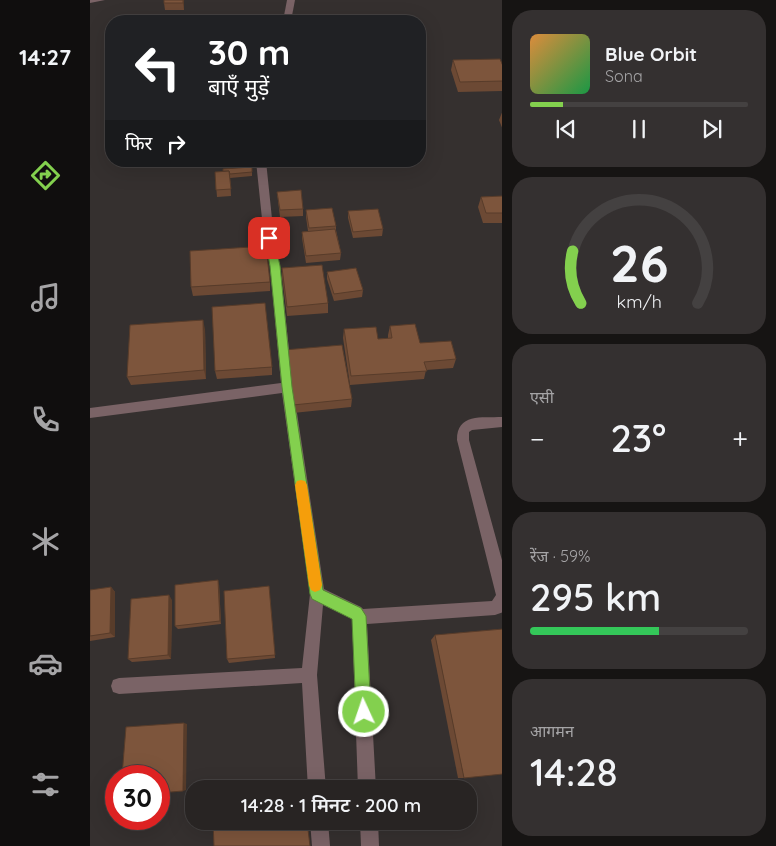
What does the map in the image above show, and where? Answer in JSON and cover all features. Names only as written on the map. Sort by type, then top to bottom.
[{"type":"street","points":[[90,1],[101,0]]},
{"type":"street","points":[[288,15],[291,0]]},
{"type":"street","points":[[262,167],[269,238],[275,266],[287,387],[316,594],[309,675],[316,780]]},
{"type":"street","points":[[90,412],[287,387]]},
{"type":"street","points":[[359,616],[495,608],[501,603],[502,596],[463,440],[464,430],[470,425],[502,422]]},
{"type":"street","points":[[316,594],[356,612],[359,616],[367,780]]},
{"type":"street","points":[[119,686],[309,675]]},
{"type":"street","points":[[320,830],[321,846]]},
{"type":"street","points":[[369,830],[370,846]]},
{"type":"building","points":[[164,0],[183,0],[183,3],[164,3]]},
{"type":"building","points":[[500,59],[502,64],[502,81],[460,82],[453,60]]},
{"type":"building","points":[[252,167],[252,172],[230,174],[229,171],[223,171],[223,169]]},
{"type":"building","points":[[229,171],[231,189],[216,190],[215,172]]},
{"type":"building","points":[[301,190],[303,209],[280,210],[277,192]]},
{"type":"building","points":[[502,196],[502,213],[486,213],[481,197]]},
{"type":"building","points":[[332,208],[336,226],[309,228],[306,210]]},
{"type":"building","points":[[378,209],[383,229],[353,232],[348,211]]},
{"type":"building","points":[[335,229],[341,253],[306,256],[302,232]]},
{"type":"building","points":[[266,246],[270,282],[191,287],[190,251]]},
{"type":"building","points":[[322,265],[328,303],[287,307],[282,268]]},
{"type":"building","points":[[356,268],[363,290],[334,294],[327,272]]},
{"type":"building","points":[[265,303],[272,367],[215,371],[212,307]]},
{"type":"building","points":[[203,320],[204,370],[127,377],[130,325]]},
{"type":"building","points":[[415,324],[420,343],[451,341],[456,359],[424,362],[427,371],[351,376],[344,329],[376,327],[378,339],[392,338],[390,326]]},
{"type":"building","points":[[342,345],[352,399],[293,405],[284,350]]},
{"type":"building","points":[[218,580],[220,621],[175,626],[175,585]]},
{"type":"building","points":[[269,586],[275,655],[227,659],[224,591]]},
{"type":"building","points":[[111,587],[110,633],[90,636],[90,590]]},
{"type":"building","points":[[169,595],[168,655],[128,659],[131,599]]},
{"type":"building","points":[[502,629],[502,774],[464,778],[435,635]]},
{"type":"building","points":[[184,723],[183,791],[170,792],[170,765],[123,765],[126,727]]},
{"type":"building","points":[[213,830],[308,830],[310,846],[214,846]]},
{"type":"slow traffic","points":[[301,485],[315,585]]},
{"type":"route","points":[[269,238],[275,266],[287,387],[316,594],[356,612],[359,616],[364,712]]}]
